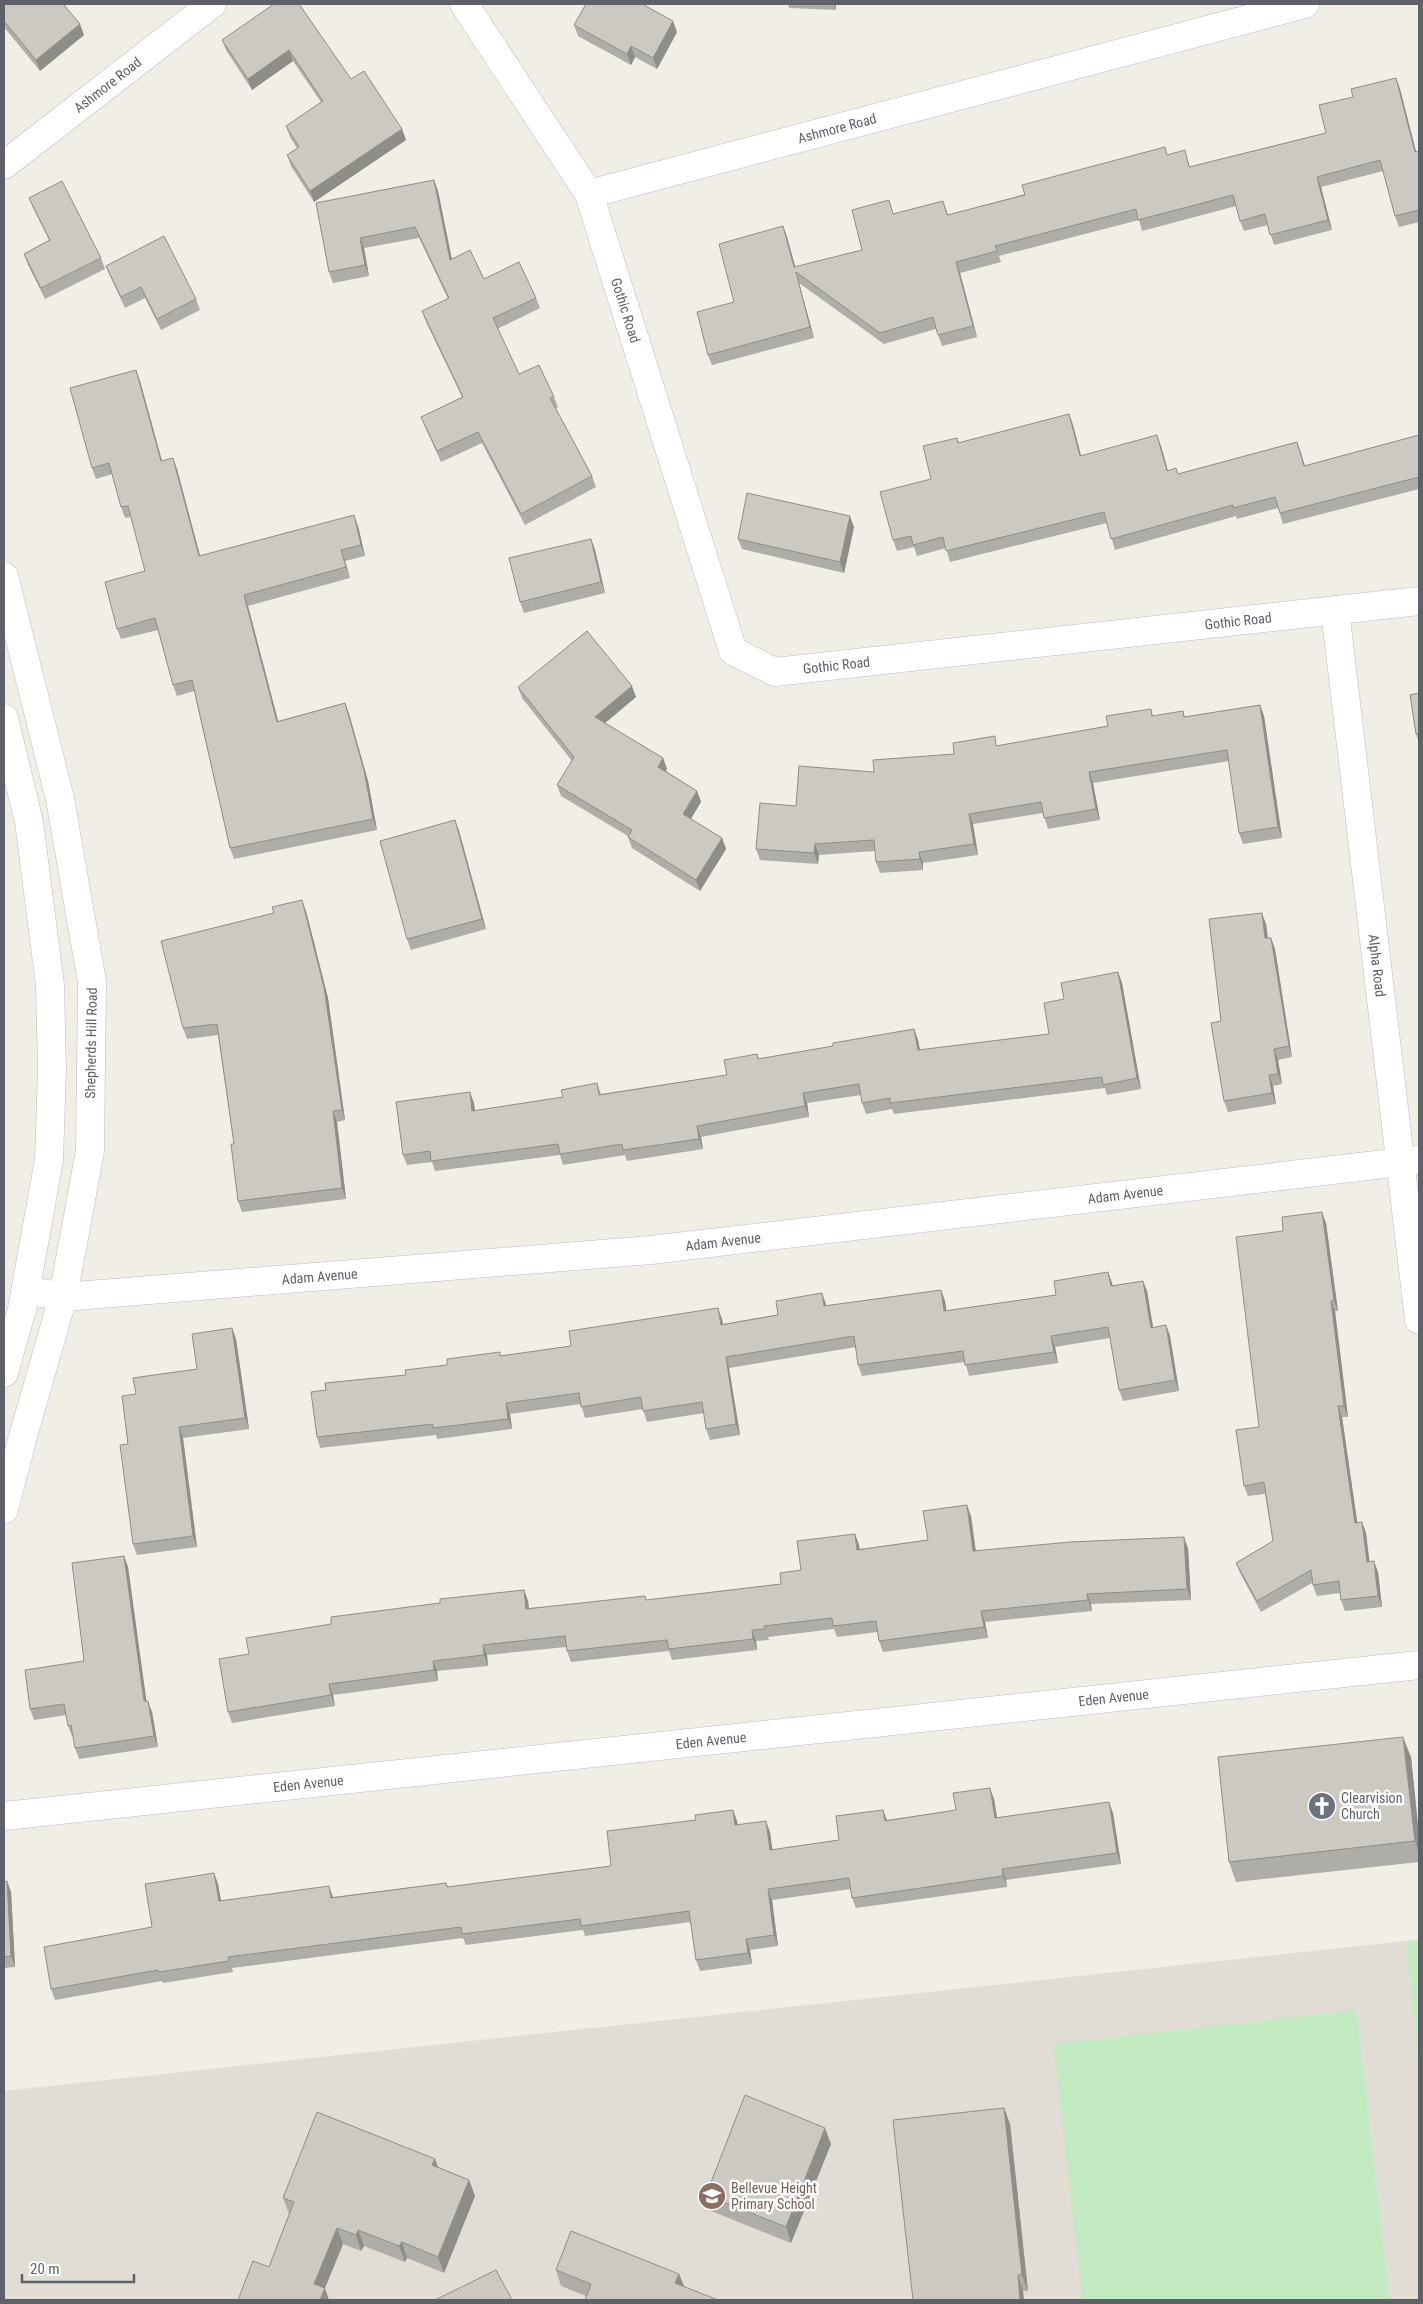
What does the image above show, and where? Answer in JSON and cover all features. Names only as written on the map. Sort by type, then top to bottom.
[{"type":"street","name":"Ashmore Road","points":[[4,164],[212,4]]},
{"type":"street","points":[[464,4],[589,194]]},
{"type":"street","name":"Ashmore Road","points":[[589,194],[1305,4]]},
{"type":"street","name":"Gothic Road","points":[[589,194],[733,650],[775,672],[1419,601]]},
{"type":"street","name":"Shepherds Hill Road","points":[[4,576],[60,799],[92,982],[90,1151],[63,1298],[4,1510]]},
{"type":"street","name":"Alpha Road","points":[[1335,610],[1410,1161],[1419,1320]]},
{"type":"street","points":[[4,718],[28,822],[50,986],[52,1070],[49,1160],[26,1290],[4,1373]]},
{"type":"street","name":"Adam Avenue","points":[[26,1290],[63,1298],[651,1250],[1410,1161]]},
{"type":"street","name":"Eden Avenue","points":[[4,1816],[1419,1665]]},
{"type":"shaded area","name":"Bellevue Height Primary School","points":[[1405,1941],[1419,2073],[1419,2300],[4,2300],[4,2091]]},
{"type":"green space","points":[[1419,1940],[1419,2073],[1405,1941]]},
{"type":"green space","points":[[1356,2010],[1389,2300],[1082,2300],[1053,2044]]},
{"type":"building","points":[[4,4],[63,4],[80,24],[36,60],[4,21]]},
{"type":"building","points":[[274,4],[299,4],[351,79],[364,71],[402,129],[310,191],[287,155],[299,147],[286,126],[323,101],[289,50],[248,79],[222,40]]},
{"type":"building","points":[[586,4],[642,4],[673,21],[653,58],[631,46],[627,54],[574,25]]},
{"type":"building","points":[[1396,78],[1415,152],[1419,151],[1419,210],[1395,216],[1380,160],[1317,177],[1328,220],[1270,235],[1265,214],[1240,221],[1233,195],[1138,220],[1136,209],[995,246],[997,251],[956,262],[973,326],[938,335],[933,317],[880,333],[796,272],[810,327],[708,355],[697,312],[734,302],[719,244],[783,226],[794,267],[862,250],[852,210],[889,200],[893,214],[943,201],[947,215],[1025,195],[1022,185],[1165,147],[1167,155],[1185,150],[1189,167],[1326,133],[1319,105],[1353,97],[1351,89]]},
{"type":"building","points":[[434,180],[450,260],[470,250],[484,279],[519,262],[536,298],[493,318],[519,374],[539,365],[554,397],[550,398],[592,476],[521,514],[478,432],[437,451],[421,417],[463,397],[422,311],[449,298],[415,227],[360,238],[365,265],[329,272],[316,203]]},
{"type":"building","points":[[62,181],[101,258],[41,288],[24,254],[50,240],[29,198]]},
{"type":"building","points":[[164,236],[196,299],[157,319],[141,287],[121,297],[106,266]]},
{"type":"building","points":[[136,370],[161,461],[173,458],[199,556],[354,515],[361,545],[341,550],[346,567],[244,595],[277,722],[345,703],[364,770],[373,819],[230,848],[192,680],[173,685],[155,618],[117,629],[105,582],[145,571],[128,506],[121,507],[109,463],[92,468],[70,388]]},
{"type":"building","points":[[1069,414],[1080,456],[1157,435],[1167,471],[1176,468],[1178,474],[1297,442],[1304,466],[1419,435],[1419,477],[1280,513],[1275,497],[1233,508],[1233,505],[1111,539],[1104,512],[946,551],[943,537],[913,545],[911,536],[893,540],[880,492],[931,479],[923,446],[957,438],[958,443]]},
{"type":"building","points":[[747,493],[850,516],[840,562],[738,539]]},
{"type":"building","points":[[591,539],[601,582],[520,602],[509,558]]},
{"type":"building","points":[[587,631],[632,686],[595,717],[663,758],[658,767],[697,791],[683,814],[722,838],[696,880],[628,837],[632,830],[557,785],[574,757],[518,687]]},
{"type":"building","points":[[1419,693],[1419,734],[1416,734],[1410,695]]},
{"type":"building","points":[[1260,705],[1278,827],[1239,833],[1227,750],[1089,772],[1096,809],[1044,818],[1041,802],[969,814],[974,844],[919,852],[920,859],[876,862],[874,840],[815,844],[814,853],[756,849],[760,803],[796,806],[799,766],[874,772],[873,760],[954,754],[953,743],[995,736],[996,746],[1108,726],[1106,716],[1151,709],[1152,716],[1183,711],[1184,717]]},
{"type":"building","points":[[455,820],[482,919],[407,939],[380,841]]},
{"type":"building","points":[[302,900],[324,987],[342,1110],[333,1111],[342,1188],[238,1201],[231,1144],[234,1144],[217,1024],[183,1028],[161,941],[274,913],[272,907]]},
{"type":"building","points":[[1262,913],[1265,938],[1271,938],[1289,1046],[1274,1049],[1278,1074],[1269,1075],[1272,1093],[1224,1101],[1211,1023],[1221,1021],[1209,919]]},
{"type":"building","points":[[1118,972],[1137,1078],[1103,1085],[1102,1077],[890,1103],[890,1098],[862,1103],[859,1084],[803,1093],[805,1106],[697,1126],[699,1139],[623,1150],[622,1144],[560,1154],[558,1144],[431,1161],[430,1151],[403,1155],[396,1102],[470,1092],[472,1111],[563,1097],[561,1090],[597,1083],[599,1095],[727,1075],[724,1060],[757,1054],[758,1059],[833,1046],[833,1043],[914,1029],[918,1050],[1049,1034],[1044,1003],[1064,999],[1061,983]]},
{"type":"building","points":[[1322,1212],[1334,1300],[1331,1301],[1344,1406],[1338,1406],[1355,1523],[1362,1522],[1367,1562],[1374,1561],[1378,1596],[1341,1600],[1339,1581],[1313,1585],[1311,1570],[1257,1601],[1236,1563],[1273,1541],[1264,1482],[1244,1486],[1236,1430],[1259,1427],[1236,1237],[1283,1231],[1282,1217]]},
{"type":"building","points":[[1108,1272],[1111,1286],[1143,1281],[1151,1328],[1166,1325],[1175,1380],[1119,1390],[1108,1327],[1051,1336],[1054,1352],[965,1365],[963,1351],[858,1365],[854,1336],[726,1357],[736,1424],[706,1429],[702,1402],[643,1411],[641,1397],[581,1407],[579,1393],[506,1403],[508,1419],[433,1428],[433,1424],[317,1437],[311,1392],[326,1390],[325,1383],[406,1375],[405,1370],[447,1365],[447,1359],[500,1352],[500,1356],[571,1346],[569,1331],[718,1308],[721,1325],[778,1315],[776,1301],[822,1293],[824,1306],[941,1290],[944,1311],[1056,1295],[1054,1281]]},
{"type":"building","points":[[232,1328],[245,1418],[179,1427],[193,1536],[133,1544],[120,1445],[128,1444],[122,1396],[136,1394],[133,1378],[197,1369],[192,1334]]},
{"type":"building","points":[[967,1505],[973,1551],[1070,1542],[1184,1537],[1187,1589],[1087,1594],[1088,1600],[981,1611],[984,1627],[879,1641],[876,1621],[833,1626],[832,1618],[764,1626],[765,1629],[752,1630],[753,1639],[669,1649],[667,1640],[567,1651],[565,1636],[483,1645],[484,1655],[433,1661],[434,1670],[329,1684],[331,1695],[228,1712],[219,1659],[249,1654],[246,1638],[331,1624],[331,1617],[440,1603],[440,1599],[524,1590],[526,1609],[645,1596],[646,1600],[781,1584],[780,1573],[801,1570],[797,1541],[855,1534],[857,1550],[928,1540],[923,1511]]},
{"type":"building","points":[[124,1556],[144,1701],[148,1701],[154,1736],[75,1748],[71,1725],[68,1726],[64,1704],[30,1709],[25,1670],[84,1661],[72,1563]]},
{"type":"building","name":"Clearvision Church","points":[[1403,1737],[1415,1841],[1229,1862],[1218,1757]]},
{"type":"building","points":[[990,1788],[995,1818],[1109,1802],[1117,1853],[1002,1869],[1003,1876],[852,1898],[849,1878],[768,1889],[774,1935],[746,1939],[748,1953],[696,1960],[689,1911],[581,1926],[580,1919],[462,1934],[461,1927],[228,1957],[229,1961],[159,1972],[158,1970],[51,1989],[44,1947],[152,1927],[145,1884],[214,1873],[219,1901],[329,1886],[331,1898],[446,1883],[447,1887],[611,1866],[607,1831],[696,1820],[695,1815],[733,1810],[735,1825],[766,1821],[770,1850],[839,1840],[836,1816],[883,1810],[885,1821],[956,1810],[953,1793]]},
{"type":"building","points":[[7,1881],[11,1956],[4,1957],[4,1882]]},
{"type":"building","points":[[745,2095],[825,2128],[786,2227],[706,2195]]},
{"type":"building","points":[[1004,2108],[1022,2275],[1018,2275],[1020,2300],[913,2300],[893,2120]]},
{"type":"building","points":[[317,2112],[435,2159],[432,2165],[469,2180],[438,2257],[402,2242],[399,2246],[358,2230],[356,2235],[337,2228],[314,2284],[325,2288],[320,2300],[238,2300],[253,2261],[269,2267],[294,2202],[283,2198]]},
{"type":"building","points":[[571,2231],[679,2274],[675,2283],[718,2300],[585,2300],[591,2284],[556,2270]]},
{"type":"building","points":[[496,2270],[512,2300],[435,2300]]},
{"type":"place","name":"Clearvision Church","points":[[1322,1806]]},
{"type":"place","name":"Bellevue Height Primary School","points":[[712,2196]]}]
